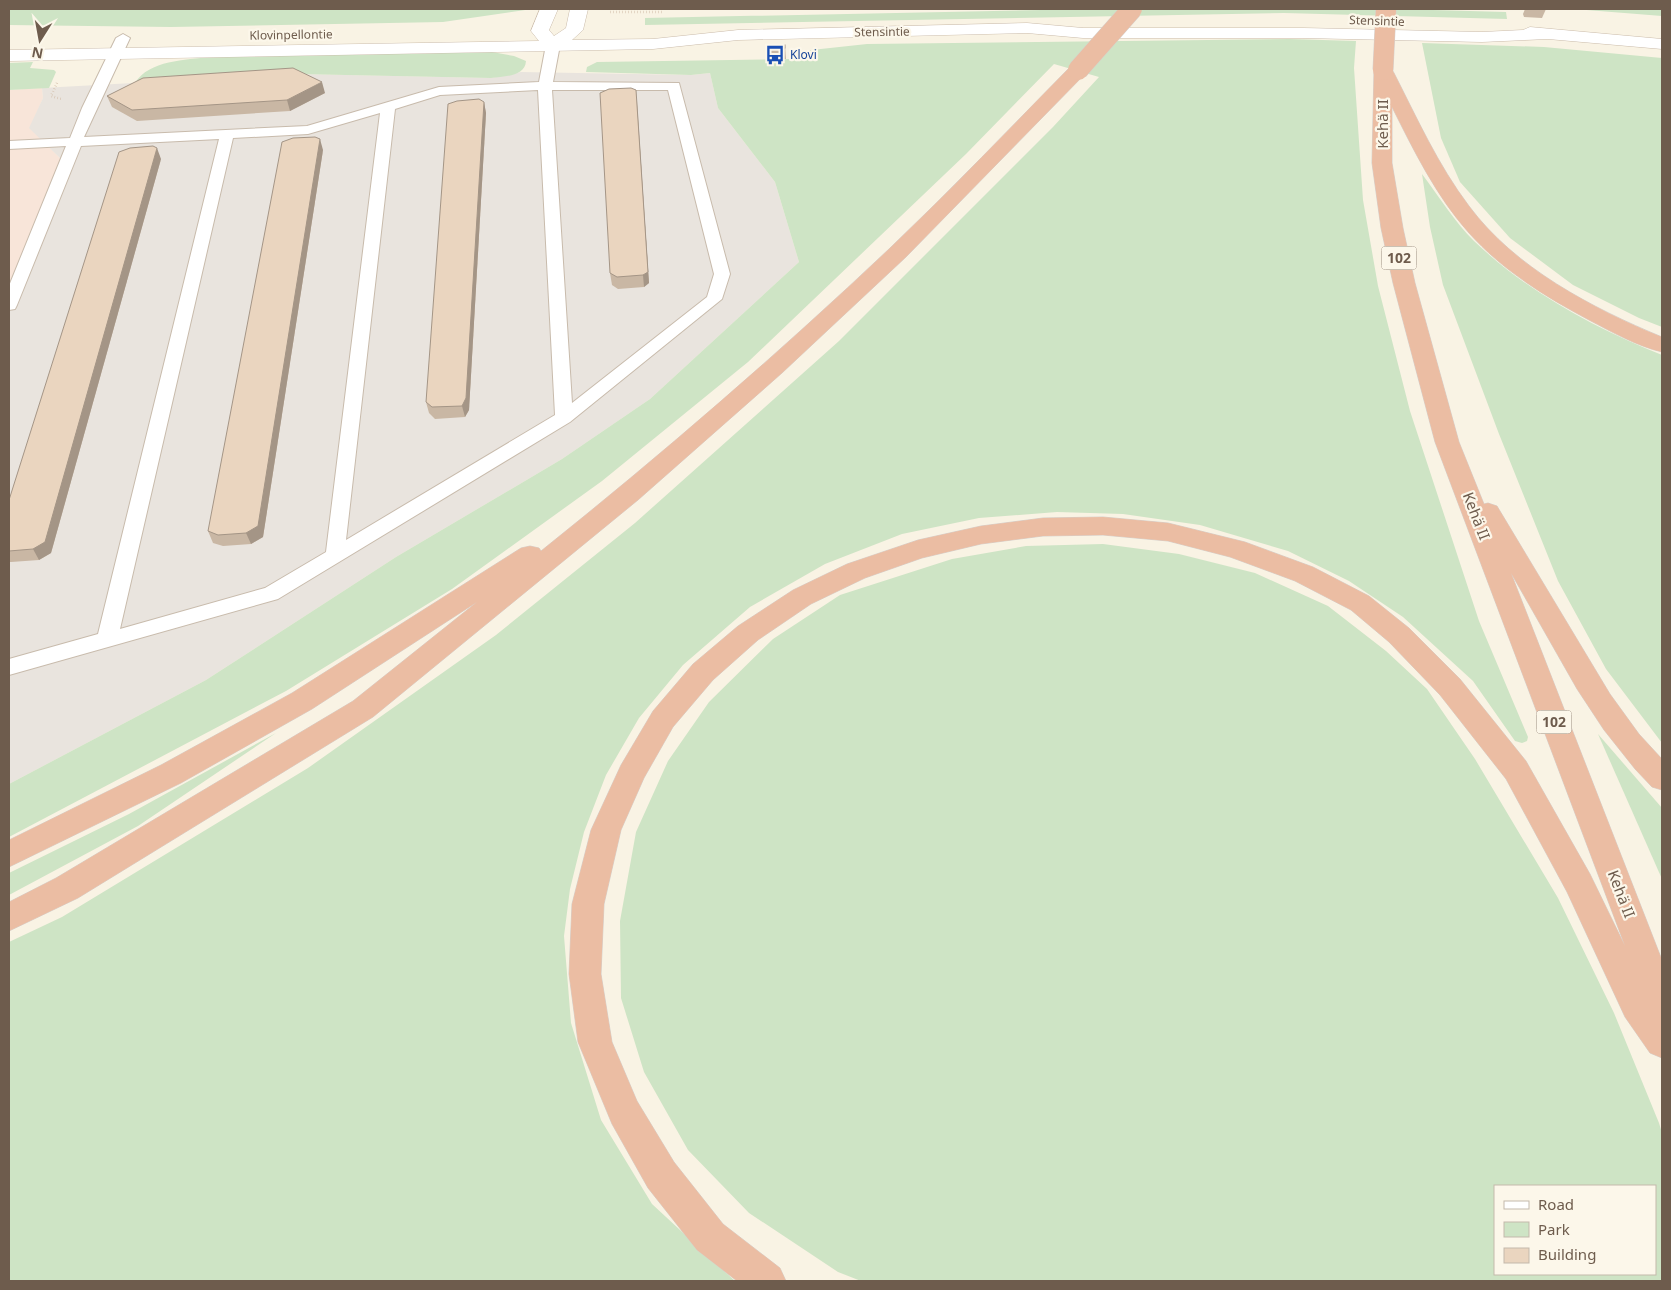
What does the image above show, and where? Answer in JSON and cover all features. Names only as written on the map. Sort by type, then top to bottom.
[{"type":"highway","points":[[9,917],[67,888],[363,709],[629,494],[774,368],[898,252],[1078,70],[1132,9]]},
{"type":"highway","name":"Kehä II","points":[[1386,9],[1382,163],[1392,228],[1404,283],[1448,442],[1662,1002]]},
{"type":"highway","points":[[1383,70],[1442,181],[1477,230],[1508,258],[1543,282],[1594,313],[1662,345]]},
{"type":"highway","points":[[1448,442],[1577,666],[1614,721],[1662,778]]},
{"type":"highway","points":[[9,854],[171,774],[302,700],[629,494]]},
{"type":"highway","points":[[767,1281],[710,1237],[660,1175],[624,1112],[595,1042],[585,974],[588,904],[606,830],[631,774],[663,719],[703,672],[748,634],[802,596],[856,571],[918,550],[981,535],[1043,528],[1103,526],[1168,532],[1236,548],[1304,574],[1360,603],[1399,635],[1450,687],[1516,770],[1579,884],[1637,1006],[1662,1042]]},
{"type":"main road","points":[[549,9],[540,30],[553,45],[574,30],[579,9]]},
{"type":"main road","name":"Stensintie","points":[[553,45],[653,44],[738,35],[1027,28],[1083,33],[1303,32],[1482,37],[1547,34],[1662,44]]},
{"type":"main road","name":"Stensintie","points":[[574,30],[656,29],[738,35]]},
{"type":"main road","name":"Klovinpellontie","points":[[9,56],[119,46],[574,30]]},
{"type":"main road","name":"Klovinpellontie","points":[[9,47],[33,42],[119,46],[553,45]]},
{"type":"lane","points":[[553,45],[545,86],[564,418]]},
{"type":"lane","points":[[9,305],[89,108],[119,46]]},
{"type":"lane","points":[[9,144],[308,130],[440,91],[545,86],[674,86],[722,274],[714,299],[564,418],[271,594],[9,667]]},
{"type":"lane","points":[[335,555],[388,106]]},
{"type":"lane","points":[[106,640],[226,135]]},
{"type":"path","points":[[639,12],[642,9]]},
{"type":"path","points":[[58,79],[51,96],[89,108]]},
{"type":"shaded area","points":[[521,72],[691,75],[710,73],[718,108],[775,182],[799,262],[650,399],[562,459],[396,557],[206,680],[9,784],[9,299],[62,160],[29,128],[43,98],[42,88],[297,74],[491,78]]},
{"type":"shaded area","points":[[42,88],[43,98],[30,128],[62,160],[9,299],[9,90]]},
{"type":"green space","points":[[9,9],[532,9],[443,22],[171,27],[9,25]]},
{"type":"green space","points":[[1093,9],[1396,9],[1506,12],[1507,19],[1284,13],[645,25],[645,18]]},
{"type":"green space","points":[[1574,9],[1662,9],[1662,16]]},
{"type":"green space","points":[[1289,39],[1356,41],[1354,68],[1363,200],[1378,286],[1410,411],[1479,621],[1528,737],[1527,741],[1522,743],[1515,741],[1473,681],[1403,617],[1349,581],[1288,551],[1200,525],[1123,514],[1057,512],[979,518],[902,534],[825,564],[750,607],[683,665],[639,718],[606,775],[584,832],[570,889],[564,936],[571,1023],[601,1120],[652,1204],[735,1281],[9,1281],[9,942],[62,917],[308,768],[496,635],[635,523],[839,341],[1053,127],[1099,77],[1054,64],[966,154],[748,362],[602,481],[452,589],[286,691],[9,837],[9,784],[206,680],[396,557],[562,459],[650,399],[799,262],[775,182],[718,108],[710,73],[691,75],[586,72],[587,67],[597,62],[793,59],[793,52],[867,44]]},
{"type":"green space","points":[[1422,43],[1544,47],[1662,58],[1662,327],[1639,318],[1573,285],[1510,238],[1460,182],[1441,138]]},
{"type":"green space","points":[[492,52],[514,56],[526,61],[525,66],[513,75],[491,78],[297,74],[135,83],[141,75],[159,65],[179,60],[210,57]]},
{"type":"green space","points":[[33,62],[30,68],[54,70],[56,72],[49,88],[9,90],[9,63]]},
{"type":"green space","points":[[1422,174],[1467,234],[1516,276],[1587,321],[1662,355],[1662,743],[1606,669],[1558,581],[1499,434],[1443,285],[1430,227]]},
{"type":"green space","points":[[1103,544],[1179,554],[1255,573],[1328,606],[1386,651],[1427,689],[1475,759],[1558,898],[1614,1013],[1659,1123],[1662,1133],[1662,1281],[861,1281],[838,1272],[749,1213],[688,1150],[644,1072],[621,998],[620,921],[636,832],[668,761],[709,702],[773,639],[840,595],[952,559],[1026,546]]},
{"type":"green space","points":[[276,733],[138,826],[9,895],[9,873],[129,814]]},
{"type":"green space","points":[[1598,734],[1662,808],[1662,879]]},
{"type":"building","points":[[768,45],[785,45],[785,48],[768,48]]},
{"type":"building","points":[[293,68],[322,82],[287,100],[132,110],[107,96],[143,78]]},
{"type":"building","points":[[631,88],[636,90],[648,272],[643,275],[617,277],[610,273],[600,93],[609,89]]},
{"type":"building","points":[[479,99],[484,102],[466,398],[462,406],[432,407],[426,402],[448,104],[457,101]]},
{"type":"building","points":[[315,137],[320,139],[258,526],[246,533],[218,535],[208,531],[282,142],[293,138]]},
{"type":"building","points":[[153,146],[157,148],[45,542],[33,549],[9,551],[9,500],[119,152],[130,148]]},
{"type":"place","name":"Klovi","points":[[775,55]]}]
